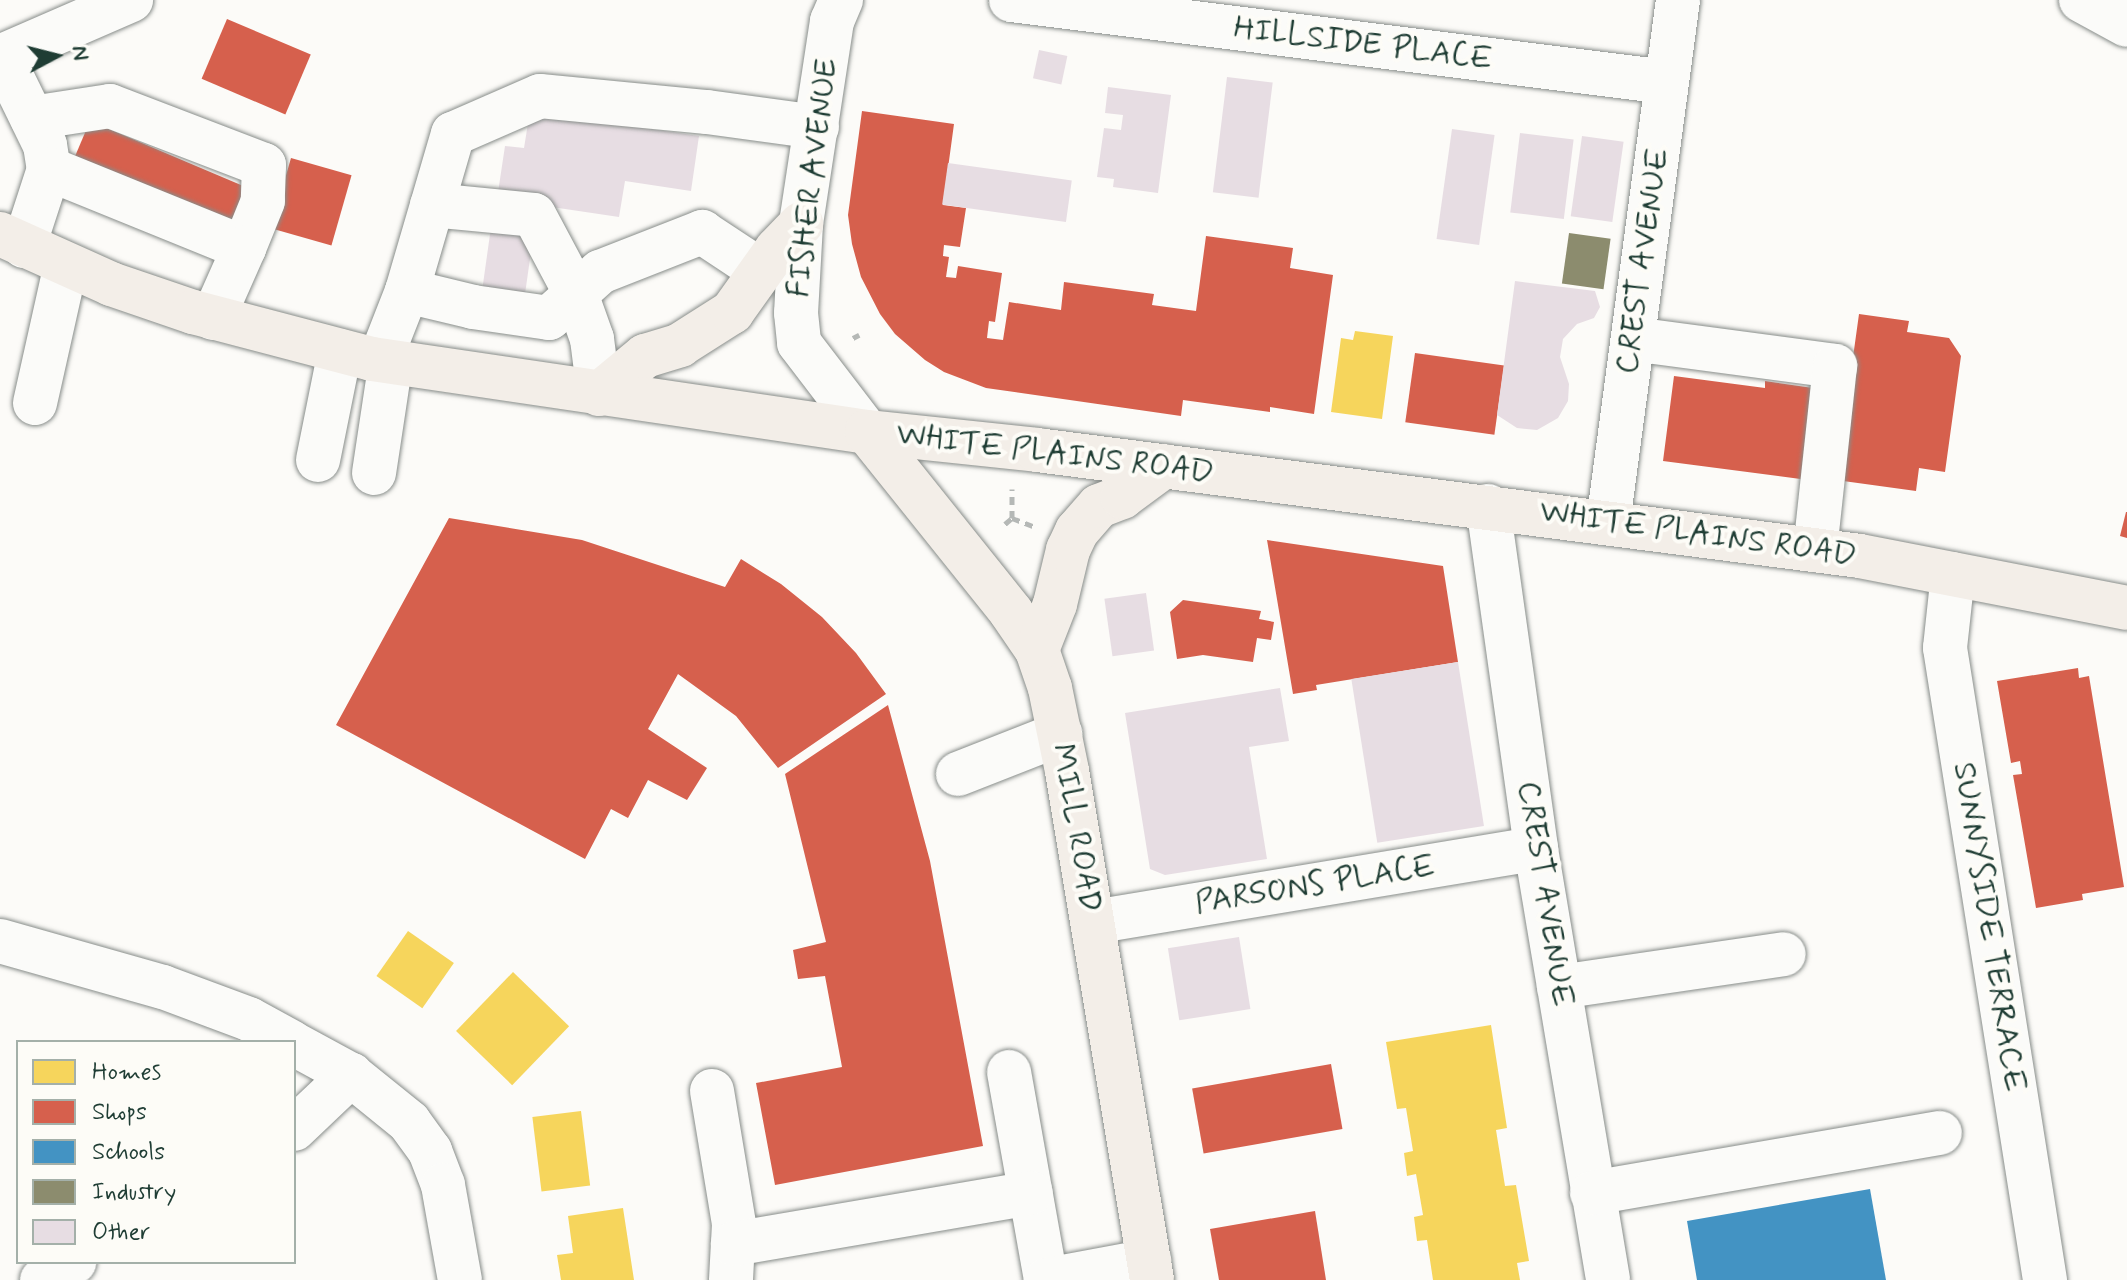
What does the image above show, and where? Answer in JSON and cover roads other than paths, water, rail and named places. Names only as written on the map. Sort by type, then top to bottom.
[{"type":"main road","points":[[599,394],[645,356],[680,345],[732,312],[761,271],[801,224]]},
{"type":"main road","name":"WHITE PLAINS ROAD","points":[[12,240],[66,264],[213,318],[370,357],[599,394],[867,432],[1488,506],[1815,550],[2127,608]]},
{"type":"main road","name":"MILL ROAD","points":[[867,432],[967,554],[1037,650],[1060,734],[1151,1271]]},
{"type":"main road","points":[[1037,650],[1051,617],[1068,550],[1077,531],[1099,506],[1122,497],[1164,466]]},
{"type":"street","points":[[12,240],[49,169],[45,145],[1,57],[131,0]]},
{"type":"street","name":"FISHER AVENUE","points":[[841,0],[832,21],[801,224],[796,313],[799,343],[867,432]]},
{"type":"street","name":"HILLSIDE PLACE","points":[[1011,0],[1137,8],[1667,82]]},
{"type":"street","name":"CREST AVENUE","points":[[1608,523],[1678,0]]},
{"type":"street","points":[[2081,0],[2127,25]]},
{"type":"street","points":[[318,460],[407,291],[453,134],[540,96],[707,112],[817,127]]},
{"type":"street","points":[[32,118],[110,106],[264,165],[263,201],[213,318]]},
{"type":"street","points":[[49,169],[244,248]]},
{"type":"street","points":[[432,205],[534,215],[576,294],[592,339],[599,394]]},
{"type":"street","points":[[407,291],[473,307],[549,318],[600,272],[702,232],[761,271]]},
{"type":"street","points":[[35,403],[66,264]]},
{"type":"street","points":[[1633,339],[1835,366],[1815,550]]},
{"type":"street","points":[[370,357],[374,473]]},
{"type":"street","name":"CREST AVENUE","points":[[1488,506],[1536,849],[1608,1280]]},
{"type":"street","name":"SUNNYSIDE TERRACE","points":[[1953,574],[1945,648],[2045,1280]]},
{"type":"street","points":[[958,774],[1060,734]]},
{"type":"street","name":"PARSONS PLACE","points":[[1093,922],[1536,849]]},
{"type":"street","points":[[0,941],[163,987],[249,1019],[287,1040]]},
{"type":"street","points":[[1559,987],[1784,954]]},
{"type":"street","points":[[296,1045],[351,1075],[409,1122],[430,1151],[443,1185],[460,1280]]},
{"type":"street","points":[[1009,1072],[1046,1280],[1151,1271]]},
{"type":"street","points":[[296,1127],[351,1075]]},
{"type":"street","points":[[712,1091],[734,1224],[732,1262],[1031,1193]]},
{"type":"street","points":[[1592,1193],[1940,1133]]},
{"type":"street","points":[[42,1280],[70,1264]]}]
